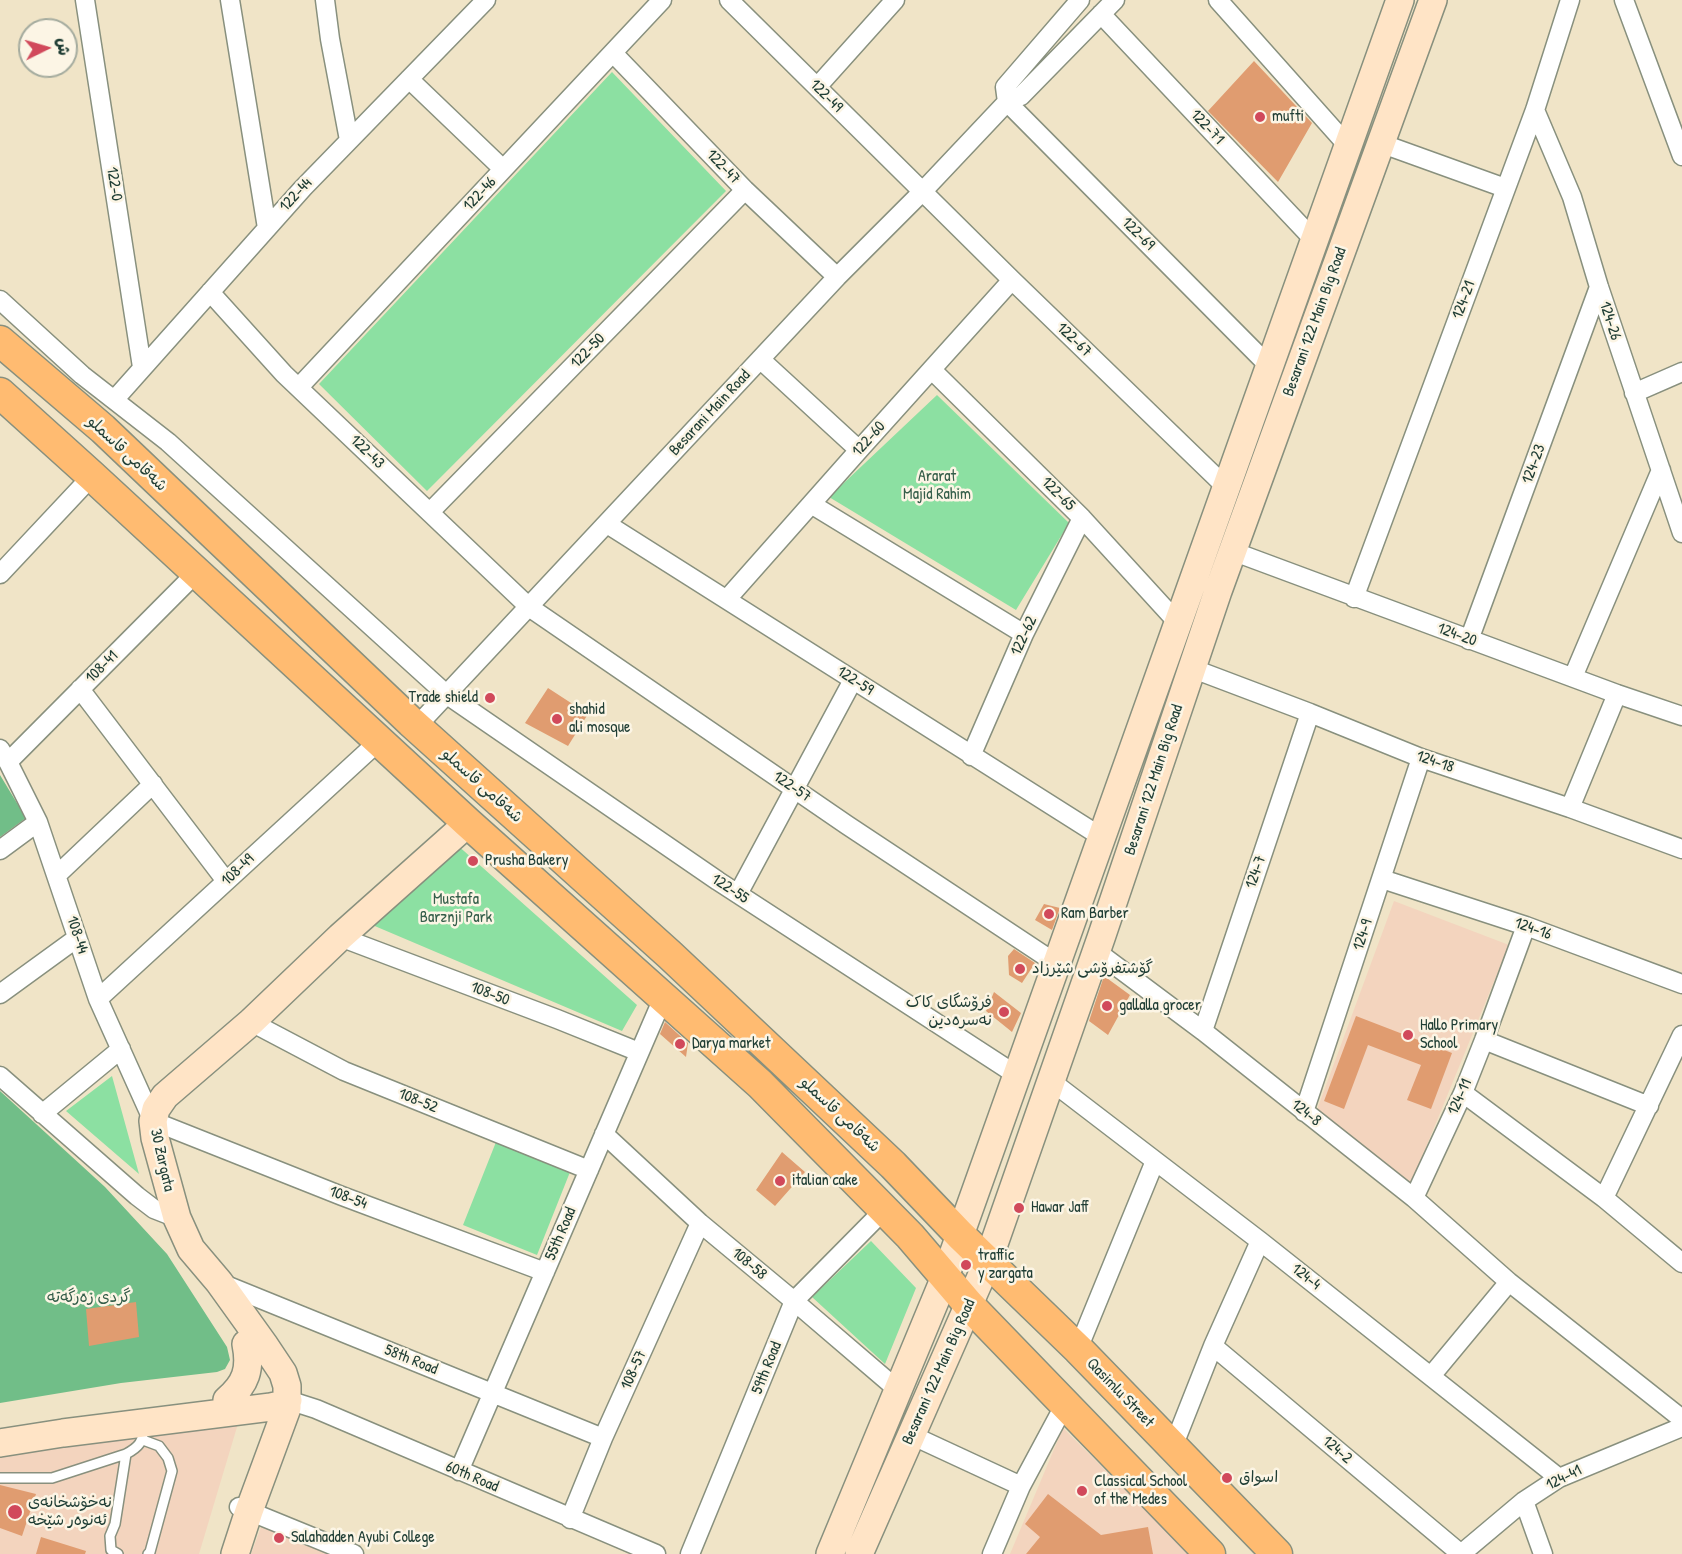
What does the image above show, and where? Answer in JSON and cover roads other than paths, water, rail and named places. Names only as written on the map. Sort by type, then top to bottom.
[{"type":"main road","name":"Besarani 122 Main Big Road","points":[[830,1554],[945,1277],[1400,0]]},
{"type":"main road","name":"Besarani 122 Main Big Road","points":[[859,1554],[988,1261],[1232,551],[1433,0]]},
{"type":"main road","name":"شەقامی قاسملو","points":[[0,341],[103,429],[416,727],[670,955],[893,1165],[960,1235]]},
{"type":"main road","name":"شەقامی قاسملو","points":[[0,393],[468,823],[760,1084],[910,1236],[945,1277]]},
{"type":"main road","points":[[1193,581],[1218,591]]},
{"type":"main road","name":"30 Zargata","points":[[277,1401],[288,1386],[283,1373],[219,1282],[191,1249],[177,1218],[155,1138],[153,1121],[156,1109],[165,1096],[250,1022],[340,937],[468,823]]},
{"type":"main road","name":"Qasimlu Street","points":[[960,1235],[1078,1349],[1277,1554]]},
{"type":"main road","points":[[191,1249],[206,1287],[259,1362],[277,1401],[243,1509],[235,1554]]},
{"type":"main road","points":[[945,1277],[969,1305],[1210,1554]]},
{"type":"main road","points":[[227,1400],[237,1392],[246,1375],[249,1357],[246,1344]]},
{"type":"main road","points":[[0,1431],[227,1400],[277,1401]]},
{"type":"main road","points":[[0,1443],[63,1433],[144,1432],[277,1401]]},
{"type":"main road","points":[[858,1486],[883,1497]]},
{"type":"main road","points":[[219,1554],[243,1509]]},
{"type":"street","name":"122-0","points":[[85,0],[142,367]]},
{"type":"street","points":[[230,0],[267,228]]},
{"type":"street","points":[[325,0],[349,140]]},
{"type":"street","name":"122-44","points":[[116,399],[303,188],[486,0]]},
{"type":"street","name":"122-46","points":[[299,387],[662,0]]},
{"type":"street","name":"122-49","points":[[729,0],[922,192]]},
{"type":"street","points":[[817,87],[896,0]]},
{"type":"street","name":"Besarani Main Road","points":[[1007,102],[1005,87],[1080,0]]},
{"type":"street","name":"Besarani Main Road","points":[[416,727],[837,277],[1007,102],[1021,96],[1115,0]]},
{"type":"street","points":[[1218,0],[1348,146]]},
{"type":"street","name":"124-21","points":[[1354,598],[1535,110],[1570,0]]},
{"type":"street","points":[[1624,0],[1682,156]]},
{"type":"street","name":"122-71","points":[[1101,14],[1314,240]]},
{"type":"street","name":"122-47","points":[[613,52],[745,190],[837,277]]},
{"type":"street","points":[[409,79],[503,169]]},
{"type":"street","name":"122-69","points":[[1007,102],[1269,366]]},
{"type":"street","name":"124-26","points":[[1535,110],[1572,197],[1599,287],[1682,533]]},
{"type":"street","points":[[1380,143],[1505,188]]},
{"type":"street","name":"122-50","points":[[430,512],[745,190]]},
{"type":"street","name":"122-67","points":[[922,192],[1226,487]]},
{"type":"street","name":"122-60","points":[[727,599],[1012,280]]},
{"type":"street","name":"124-23","points":[[1469,640],[1599,287]]},
{"type":"street","name":"122-43","points":[[210,292],[284,374],[529,607]]},
{"type":"street","name":"122-55","points":[[0,300],[82,375],[116,399],[168,442],[446,694],[738,894],[1018,1076]]},
{"type":"street","points":[[760,359],[859,450]]},
{"type":"street","name":"122-65","points":[[932,370],[1082,518],[1178,623]]},
{"type":"street","points":[[1634,393],[1682,372]]},
{"type":"street","points":[[1573,677],[1661,470]]},
{"type":"street","points":[[0,574],[92,476]]},
{"type":"street","points":[[811,504],[1024,634]]},
{"type":"street","name":"122-62","points":[[971,756],[1024,634],[1082,518]]},
{"type":"street","name":"122-59","points":[[607,524],[1102,838]]},
{"type":"street","name":"124-20","points":[[1232,551],[1354,598],[1682,716]]},
{"type":"street","name":"108-41","points":[[4,755],[80,689],[196,573]]},
{"type":"street","name":"122-57","points":[[529,607],[794,789],[1057,964]]},
{"type":"street","name":"124-18","points":[[1191,668],[1421,758],[1570,807],[1682,849]]},
{"type":"street","points":[[738,894],[853,680]]},
{"type":"street","points":[[80,689],[226,881]]},
{"type":"street","points":[[1570,807],[1617,694]]},
{"type":"street","name":"124-7","points":[[1203,1031],[1310,713]]},
{"type":"street","name":"108-49","points":[[98,999],[379,741]]},
{"type":"street","name":"108-44","points":[[4,755],[38,822],[98,999],[153,1121]]},
{"type":"street","name":"124-9","points":[[1304,1112],[1421,758]]},
{"type":"street","points":[[57,875],[153,784]]},
{"type":"street","points":[[0,850],[38,822]]},
{"type":"street","name":"124-16","points":[[1382,879],[1526,926],[1682,984]]},
{"type":"street","name":"124-11","points":[[1414,1198],[1463,1093],[1526,926]]},
{"type":"street","name":"108-50","points":[[340,937],[639,1052]]},
{"type":"street","points":[[0,994],[77,938]]},
{"type":"street","name":"124-8","points":[[1096,951],[1203,1031],[1414,1198],[1509,1282],[1682,1419]]},
{"type":"street","name":"55th Road","points":[[459,1471],[663,998]]},
{"type":"street","name":"108-52","points":[[250,1022],[344,1071],[589,1170]]},
{"type":"street","points":[[1604,1198],[1682,1035]]},
{"type":"street","points":[[1484,1040],[1649,1106]]},
{"type":"street","points":[[42,1114],[121,1049]]},
{"type":"street","points":[[0,1076],[137,1196],[154,1209],[177,1218]]},
{"type":"street","name":"124-4","points":[[1051,1081],[1260,1241],[1558,1478]]},
{"type":"street","points":[[1463,1093],[1604,1198],[1682,1263]]},
{"type":"street","name":"108-54","points":[[153,1121],[342,1196],[545,1272]]},
{"type":"street","name":"108-58","points":[[604,1134],[700,1223],[898,1390]]},
{"type":"street","points":[[1078,1349],[1155,1161]]},
{"type":"street","name":"59th Road","points":[[690,1554],[794,1301],[885,1210]]},
{"type":"street","name":"108-57","points":[[570,1519],[603,1438],[700,1223]]},
{"type":"street","points":[[1173,1447],[1213,1346],[1260,1241]]},
{"type":"street","name":"58th Road","points":[[219,1282],[603,1438]]},
{"type":"street","points":[[1431,1376],[1509,1282]]},
{"type":"street","name":"124-2","points":[[1213,1346],[1461,1554]]},
{"type":"street","name":"60th Road","points":[[277,1401],[316,1409],[656,1554]]},
{"type":"street","points":[[992,1554],[1021,1486],[1065,1404]]},
{"type":"street","name":"124-41","points":[[1461,1554],[1524,1501],[1558,1478],[1682,1427]]},
{"type":"street","points":[[911,1435],[1021,1486]]},
{"type":"street","points":[[1524,1501],[1543,1554]]},
{"type":"street","points":[[243,1509],[354,1554]]},
{"type":"lane","points":[[0,1478],[52,1478],[136,1449],[144,1432],[168,1458],[172,1471],[148,1554]]},
{"type":"lane","points":[[118,1554],[111,1550],[110,1536],[115,1524],[126,1454]]},
{"type":"place","name":"mufti","points":[[1260,117]]},
{"type":"place","name":"Trade shield","points":[[490,698]]},
{"type":"place","name":"shahid ali mosque","points":[[557,719]]},
{"type":"place","name":"Prusha Bakery","points":[[473,861]]},
{"type":"place","name":"Ram Barber","points":[[1049,914]]},
{"type":"place","name":"گۆشتفرۆشی شێرزاد","points":[[1020,969]]},
{"type":"place","name":"gallalla grocer","points":[[1107,1006]]},
{"type":"place","name":"فرۆشگای کاک نەسرەدین","points":[[1004,1012]]},
{"type":"place","name":"Hallo Primary School","points":[[1408,1035]]},
{"type":"place","name":"Darya market","points":[[680,1044]]},
{"type":"place","name":"italian cake","points":[[780,1181]]},
{"type":"place","name":"Hawar Jaff","points":[[1019,1208]]},
{"type":"place","name":"traffic y zargata","points":[[966,1265]]},
{"type":"place","name":"اسواق","points":[[1227,1478]]},
{"type":"place","name":"Classical School of the Medes","points":[[1082,1491]]},
{"type":"place","name":"نەخۆشخانەی ئەنوەر شێخە","points":[[15,1512]]},
{"type":"place","name":"Salahadden Ayubi College","points":[[279,1538]]},
{"type":"park label","name":"Ararat Majid Rahim","points":[[937,486]]},
{"type":"park label","name":"Mustafa Barznji Park","points":[[456,909]]},
{"type":"park label","name":"گردی زەرگەتە","points":[[89,1298]]}]
